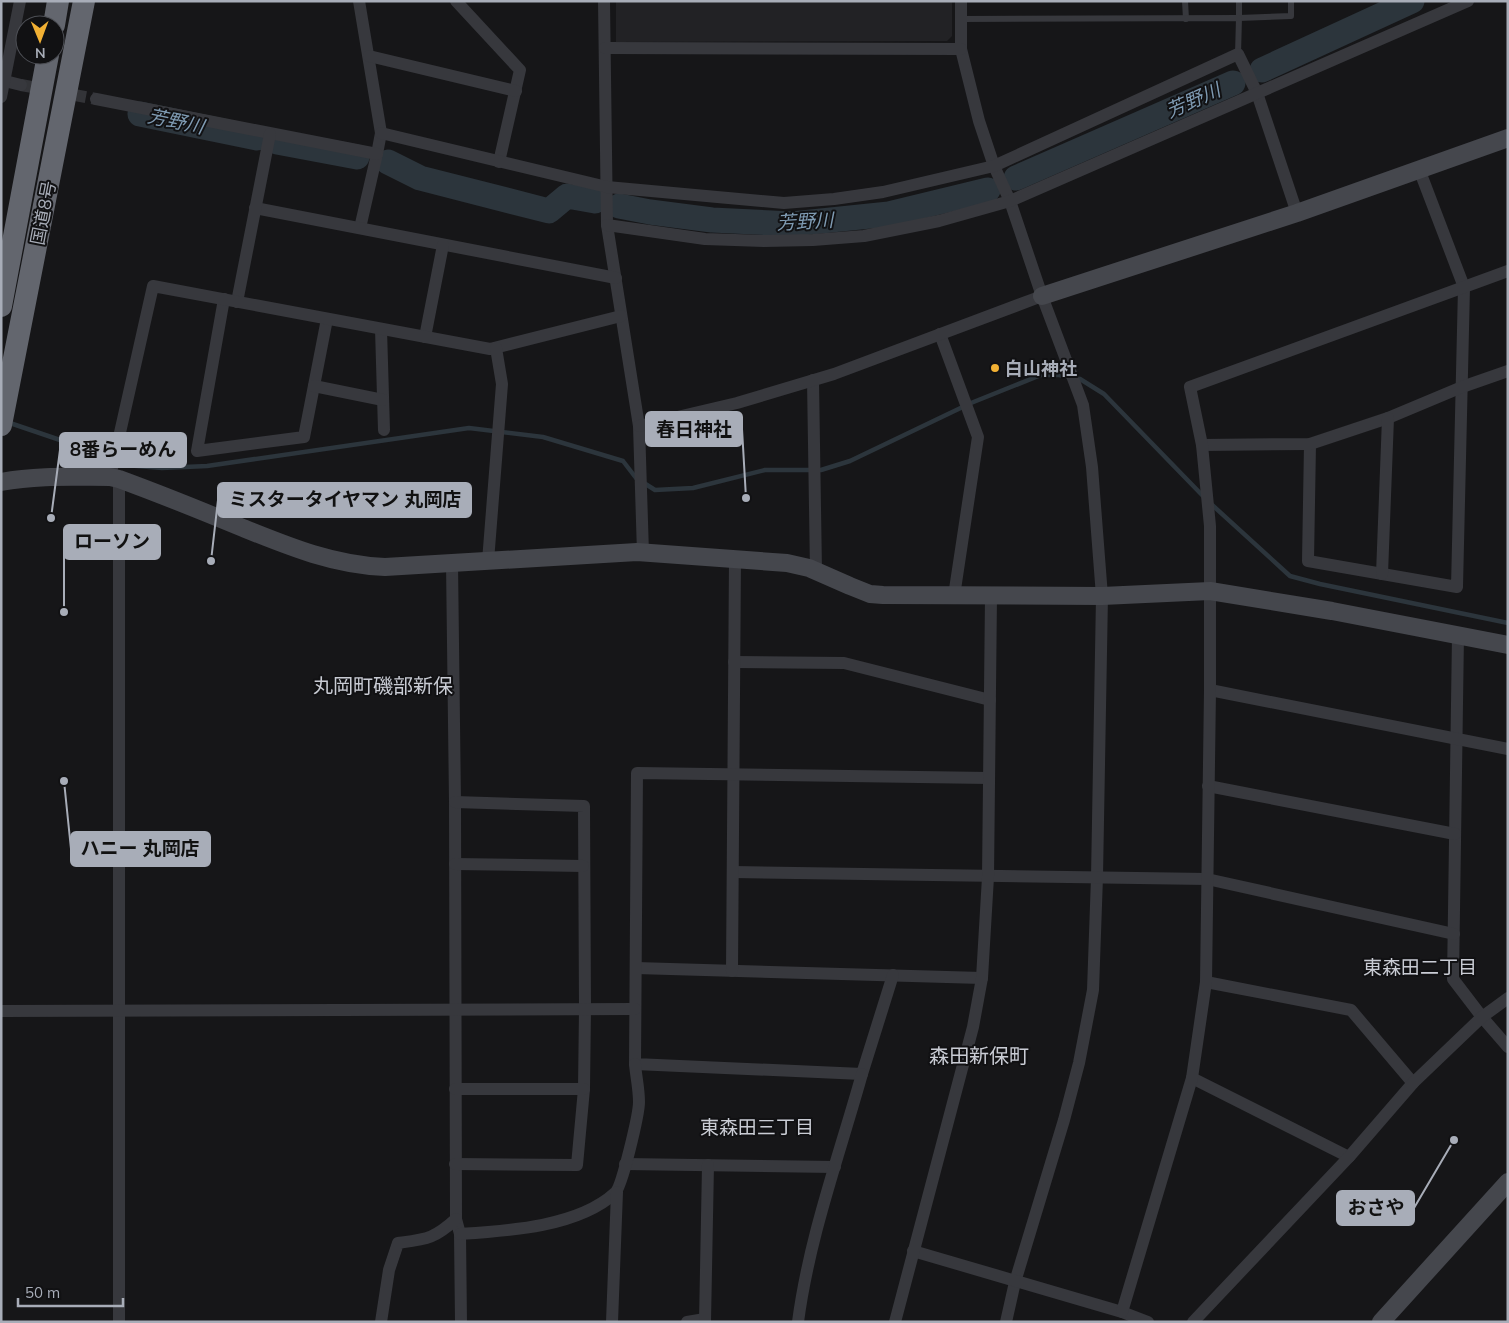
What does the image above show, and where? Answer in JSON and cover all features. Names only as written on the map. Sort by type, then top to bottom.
[{"type":"highway","points":[[56,15],[58,1]]},
{"type":"highway","name":"国道8号","points":[[3,418],[84,1]]},
{"type":"highway","name":"国道8号","points":[[1,306],[46,65]]},
{"type":"street","points":[[1,97],[20,1]]},
{"type":"street","points":[[359,1],[380,133],[378,154],[360,228]]},
{"type":"street","points":[[456,1],[520,70],[499,162]]},
{"type":"street","points":[[604,1],[607,224],[639,426],[643,552]]},
{"type":"street","points":[[961,1],[960,49],[979,121],[994,166],[1010,201],[1042,296],[1083,405],[1092,468],[1102,596],[1093,990],[1079,1063],[1064,1120],[1015,1282],[1006,1322]]},
{"type":"street","points":[[607,224],[705,238],[764,242],[864,236],[939,221],[1010,201],[1468,1]]},
{"type":"street","points":[[605,48],[960,49]]},
{"type":"street","points":[[380,133],[607,187],[784,203],[834,199],[883,192],[994,166],[1238,54],[1257,93],[1297,213]]},
{"type":"street","points":[[369,56],[516,91]]},
{"type":"street","points":[[3,80],[21,85]]},
{"type":"street","points":[[96,99],[378,154]]},
{"type":"street","points":[[270,134],[255,208],[230,301],[198,451],[304,436],[327,319]]},
{"type":"street","points":[[639,426],[737,403],[812,380],[1042,296],[1297,213],[1508,138]]},
{"type":"street","points":[[1310,444],[1308,561],[1457,586],[1464,287],[1419,169]]},
{"type":"street","points":[[255,208],[616,278]]},
{"type":"street","points":[[424,337],[443,244]]},
{"type":"street","points":[[1122,1312],[1192,1078],[1206,982],[1210,526],[1202,445],[1190,387],[1508,272]]},
{"type":"street","points":[[119,1322],[114,478],[153,286],[490,350],[622,316]]},
{"type":"street","points":[[381,329],[384,430]]},
{"type":"street","points":[[940,334],[978,437],[954,596]]},
{"type":"street","points":[[488,561],[502,384],[496,348]]},
{"type":"street","points":[[1202,445],[1310,444],[1388,418],[1462,387],[1508,371]]},
{"type":"street","points":[[812,380],[816,571]]},
{"type":"street","points":[[314,386],[383,400]]},
{"type":"street","points":[[1382,574],[1388,418]]},
{"type":"street","points":[[1,482],[16,479],[53,477],[114,478],[296,549],[334,561],[360,566],[385,567],[643,552],[787,563],[816,571],[870,594],[882,595],[1102,596],[1210,591],[1508,645]]},
{"type":"street","points":[[732,971],[735,559]]},
{"type":"street","points":[[452,563],[455,802],[456,1219],[460,1234],[460,1322]]},
{"type":"street","points":[[895,1322],[974,1027],[982,978],[988,876],[991,596]]},
{"type":"street","points":[[1458,635],[1453,979],[1482,1018],[1508,1047]]},
{"type":"street","points":[[734,662],[844,663],[990,700]]},
{"type":"street","points":[[1210,690],[1508,749]]},
{"type":"street","points":[[612,1322],[617,1192],[634,1131],[639,1102],[635,1064],[637,773],[990,778]]},
{"type":"street","points":[[1208,786],[1455,834]]},
{"type":"street","points":[[455,802],[584,806],[585,1009],[584,1089],[577,1165],[456,1164]]},
{"type":"street","points":[[455,864],[583,866]]},
{"type":"street","points":[[733,872],[1207,879],[1454,934]]},
{"type":"street","points":[[636,968],[982,978]]},
{"type":"street","points":[[798,1322],[802,1291],[835,1167],[893,975]]},
{"type":"street","points":[[1206,982],[1351,1010],[1413,1083]]},
{"type":"street","points":[[1193,1322],[1348,1157],[1413,1083],[1482,1018],[1508,998]]},
{"type":"street","points":[[1,1011],[635,1009]]},
{"type":"street","points":[[635,1064],[862,1074]]},
{"type":"street","points":[[1192,1078],[1348,1157]]},
{"type":"street","points":[[455,1089],[584,1089]]},
{"type":"street","points":[[625,1164],[835,1167]]},
{"type":"street","points":[[687,1322],[705,1320],[708,1165]]},
{"type":"street","points":[[1381,1322],[1508,1182]]},
{"type":"street","points":[[460,1234],[502,1232],[543,1226],[592,1209],[617,1192]]},
{"type":"street","points":[[381,1322],[389,1270],[398,1243],[426,1239],[443,1231],[456,1219]]},
{"type":"street","points":[[913,1251],[1122,1312],[1148,1322]]},
{"type":"lane","points":[[1185,1],[1186,18]]},
{"type":"lane","points":[[1238,54],[1239,1]]},
{"type":"lane","points":[[961,19],[1239,18],[1291,16],[1291,1]]},
{"type":"shaded area","points":[[616,1],[952,1],[952,36],[947,41],[616,42]]},
{"type":"waterway","name":"芳野川","points":[[1262,70],[1412,1]]},
{"type":"waterway","name":"芳野川","points":[[1016,178],[1233,83]]},
{"type":"waterway","name":"芳野川","points":[[140,114],[257,138]]},
{"type":"waterway","name":"芳野川","points":[[277,142],[357,157]]},
{"type":"waterway","name":"芳野川","points":[[388,162],[420,178],[549,211],[567,196],[595,201]]},
{"type":"waterway","name":"芳野川","points":[[619,206],[712,220],[792,224],[889,214],[988,190]]},
{"type":"waterway","points":[[7,422],[125,465],[162,468],[207,466],[469,428],[543,437],[623,461],[636,478],[655,490],[693,488],[765,470],[821,470],[850,461],[971,403],[1041,375],[1059,375],[1080,379],[1104,394],[1203,496]]},
{"type":"waterway","points":[[1210,503],[1290,576],[1508,623]]},
{"type":"tunnel","points":[[21,85],[96,99]]},
{"type":"place","name":"白山神社","points":[[995,368]]},
{"type":"place","name":"春日神社","points":[[746,498]]},
{"type":"place","name":"8番らーめん","points":[[51,518]]},
{"type":"place","name":"ミスタータイヤマン 丸岡店","points":[[211,561]]},
{"type":"place","name":"ローソン","points":[[64,612]]},
{"type":"place","name":"ハニー 丸岡店","points":[[64,781]]},
{"type":"place","name":"おさや","points":[[1454,1140]]},
{"type":"district","name":"丸岡町磯部新保","points":[[383,685]]},
{"type":"district","name":"東森田二丁目","points":[[1420,967]]},
{"type":"district","name":"森田新保町","points":[[979,1055]]},
{"type":"district","name":"東森田三丁目","points":[[757,1127]]}]
